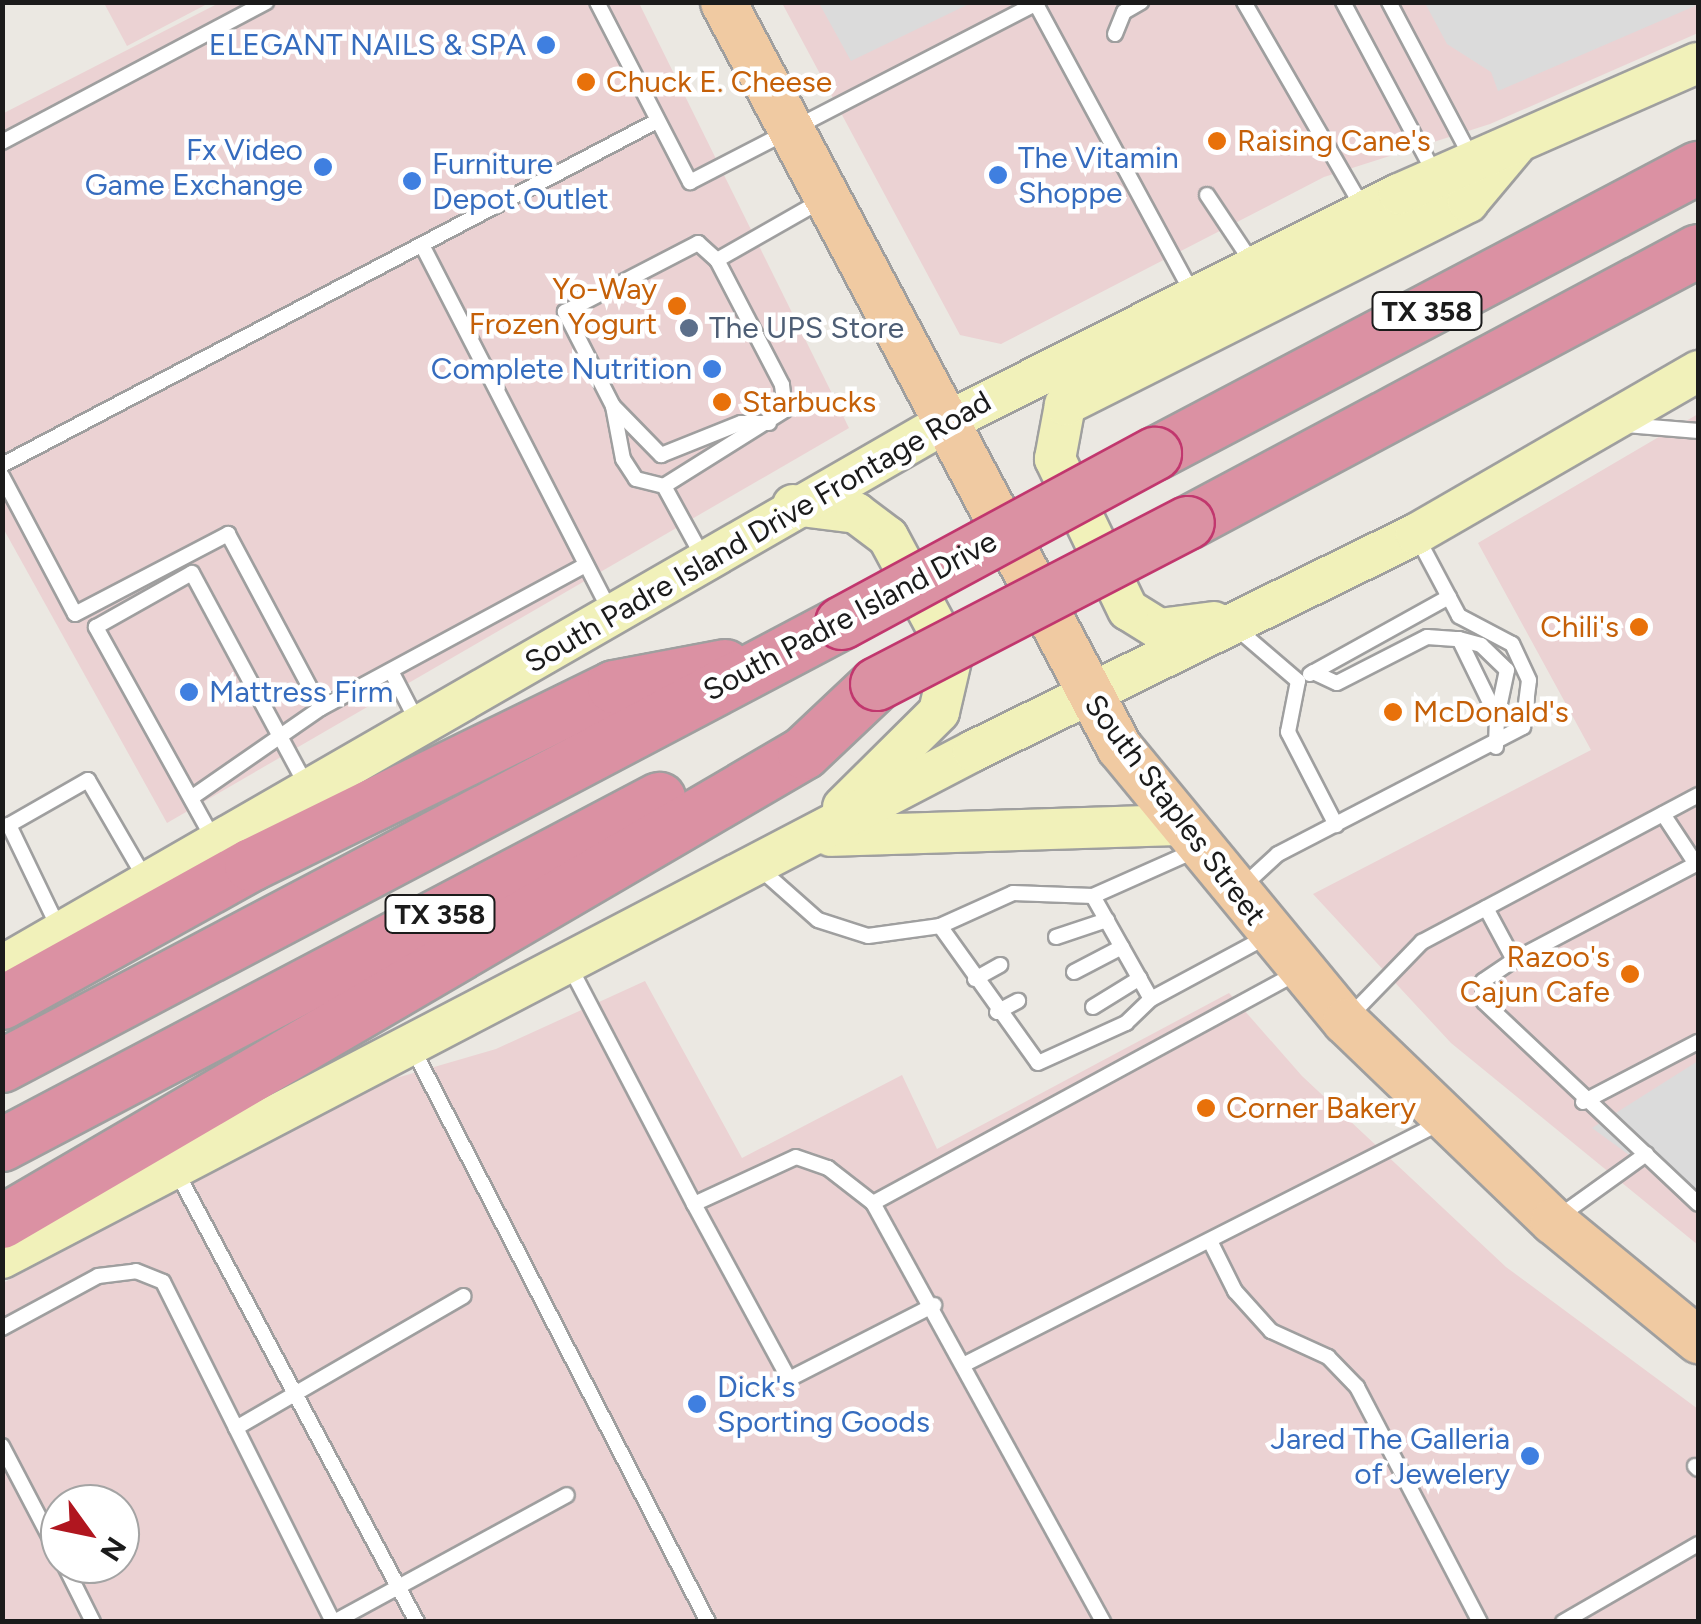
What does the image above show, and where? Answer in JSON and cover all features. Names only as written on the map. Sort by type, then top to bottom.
[{"type":"highway","name":"South Padre Island Drive","points":[[2,1066],[1698,168]]},
{"type":"highway","name":"TX 358","points":[[2,1145],[1698,251]]},
{"type":"highway","points":[[2,1003],[250,866],[614,687],[775,657]]},
{"type":"highway","points":[[2,1222],[804,752],[877,684]]},
{"type":"main road","name":"South Staples Street","points":[[722,2],[947,422],[1085,695],[1190,837],[1345,1021],[1553,1222],[1698,1340]]},
{"type":"main road","name":"South Padre Island Drive Frontage Road","points":[[2,966],[218,846],[793,505],[947,422],[1436,177],[1698,63]]},
{"type":"main road","points":[[1416,534],[1388,532],[1196,631],[1159,629],[1128,610],[1055,459],[1055,424],[1084,390],[1468,202],[1517,143]]},
{"type":"main road","points":[[2,1258],[1085,695],[1416,534],[1611,425],[1698,371]]},
{"type":"main road","points":[[793,505],[856,512],[888,536],[952,656],[938,712],[812,838]]},
{"type":"main road","points":[[812,838],[1190,837]]},
{"type":"lane","points":[[2,142],[266,2]]},
{"type":"lane","points":[[596,2],[690,182],[1037,3],[1194,296]]},
{"type":"lane","points":[[1115,34],[1124,12],[1141,2]]},
{"type":"lane","points":[[1235,2],[1253,20]]},
{"type":"lane","points":[[1244,2],[1365,211]]},
{"type":"lane","points":[[1344,2],[1436,177]]},
{"type":"lane","points":[[1389,2],[1474,162]]},
{"type":"lane","points":[[2,465],[657,121]]},
{"type":"lane","points":[[1207,195],[1254,267]]},
{"type":"lane","points":[[717,260],[827,198]]},
{"type":"lane","points":[[664,486],[769,424],[785,410],[782,386],[717,260],[698,242],[566,312],[613,406],[636,478],[664,486],[704,559]]},
{"type":"lane","points":[[422,245],[611,614]]},
{"type":"lane","points":[[613,406],[662,455],[741,423],[769,424]]},
{"type":"lane","points":[[1611,425],[1698,432]]},
{"type":"lane","points":[[2,476],[75,614],[228,534],[320,708]]},
{"type":"lane","points":[[1236,892],[1278,854],[1496,746],[1524,728],[1529,680],[1512,644],[1459,616],[1416,534]]},
{"type":"lane","points":[[191,798],[320,708],[586,565]]},
{"type":"lane","points":[[218,846],[96,627],[192,574],[274,738],[310,792]]},
{"type":"lane","points":[[1336,825],[1288,732],[1298,681],[1449,597]]},
{"type":"lane","points":[[1232,626],[1298,681]]},
{"type":"lane","points":[[1314,672],[1337,683],[1427,637],[1481,644],[1507,670],[1496,718],[1496,746]]},
{"type":"lane","points":[[1459,639],[1496,718]]},
{"type":"lane","points":[[391,670],[420,727]]},
{"type":"lane","points":[[61,934],[9,825],[88,780],[149,885]]},
{"type":"lane","points":[[1345,1021],[1422,942],[1698,795]]},
{"type":"lane","points":[[1663,814],[1697,866],[1514,960],[1483,980],[1484,1002],[1584,1102],[1698,1204]]},
{"type":"lane","points":[[757,866],[818,920],[868,936],[940,926],[1013,893],[1093,896],[1190,837]]},
{"type":"lane","points":[[1093,896],[1151,999]]},
{"type":"lane","points":[[1486,908],[1514,960]]},
{"type":"lane","points":[[1056,936],[1107,920]]},
{"type":"lane","points":[[940,926],[1019,1046],[1050,1062],[1151,999],[1270,935]]},
{"type":"lane","points":[[1074,972],[1122,947]]},
{"type":"lane","points":[[567,962],[788,1379],[934,1304]]},
{"type":"lane","points":[[976,979],[1000,965]]},
{"type":"lane","points":[[873,1203],[1300,971]]},
{"type":"lane","points":[[1093,1007],[1140,978]]},
{"type":"lane","points":[[997,1012],[1018,1001]]},
{"type":"lane","points":[[1019,1046],[1037,1036]]},
{"type":"lane","points":[[1584,1102],[1698,1042]]},
{"type":"lane","points":[[410,1044],[708,1622]]},
{"type":"lane","points":[[965,1364],[1445,1120]]},
{"type":"lane","points":[[1553,1222],[1646,1154]]},
{"type":"lane","points":[[694,1204],[796,1157],[828,1168],[873,1203],[934,1304],[1103,1622]]},
{"type":"lane","points":[[174,1168],[417,1622]]},
{"type":"lane","points":[[1211,1242],[1235,1290],[1271,1331],[1328,1357],[1357,1387],[1480,1622]]},
{"type":"lane","points":[[2,1328],[98,1276],[136,1270],[163,1282],[334,1622],[567,1495]]},
{"type":"lane","points":[[236,1428],[464,1296]]},
{"type":"lane","points":[[2,1446],[40,1519]]},
{"type":"lane","points":[[1563,1622],[1698,1544]]},
{"type":"lane","points":[[74,1584],[93,1622]]},
{"type":"shaded area","points":[[1693,2],[1695,6],[1498,91],[1491,72],[1447,44],[1425,3]]},
{"type":"shaded area","points":[[1698,2],[1698,33],[1490,124],[1324,177],[1001,344],[960,335],[782,3]]},
{"type":"shaded area","points":[[104,3],[209,3],[127,46]]},
{"type":"shaded area","points":[[219,3],[639,3],[849,428],[167,823],[3,528],[2,114]]},
{"type":"shaded area","points":[[819,3],[971,3],[851,61]]},
{"type":"shaded area","points":[[1698,414],[1698,1245],[1451,1043],[1313,894],[1591,750],[1478,543]]},
{"type":"shaded area","points":[[645,981],[742,1158],[902,1075],[937,1149],[1229,993],[1302,1076],[1506,1267],[1698,1409],[1698,1621],[3,1622],[3,1283],[386,1081],[496,1049]]},
{"type":"shaded area","points":[[1698,1061],[1698,1205],[1592,1128]]},
{"type":"place","name":"ELEGANT NAILS & SPA","points":[[546,45]]},
{"type":"place","name":"Chuck E. Cheese","points":[[586,82]]},
{"type":"place","name":"Raising Cane's","points":[[1217,141]]},
{"type":"place","name":"Fx Video Game Exchange","points":[[323,167]]},
{"type":"place","name":"The Vitamin Shoppe","points":[[998,175]]},
{"type":"place","name":"Furniture Depot Outlet","points":[[412,181]]},
{"type":"place","name":"Yo-Way Frozen Yogurt","points":[[677,306]]},
{"type":"place","name":"The UPS Store","points":[[689,328]]},
{"type":"place","name":"Complete Nutrition","points":[[712,369]]},
{"type":"place","name":"Starbucks","points":[[722,402]]},
{"type":"place","name":"Chili's","points":[[1639,627]]},
{"type":"place","name":"Mattress Firm","points":[[189,692]]},
{"type":"place","name":"McDonald's","points":[[1393,712]]},
{"type":"place","name":"Razoo's Cajun Cafe","points":[[1630,974]]},
{"type":"place","name":"Corner Bakery","points":[[1206,1108]]},
{"type":"place","name":"Dick's Sporting Goods","points":[[697,1404]]},
{"type":"place","name":"Jared The Galleria of Jewelery","points":[[1530,1456]]}]
